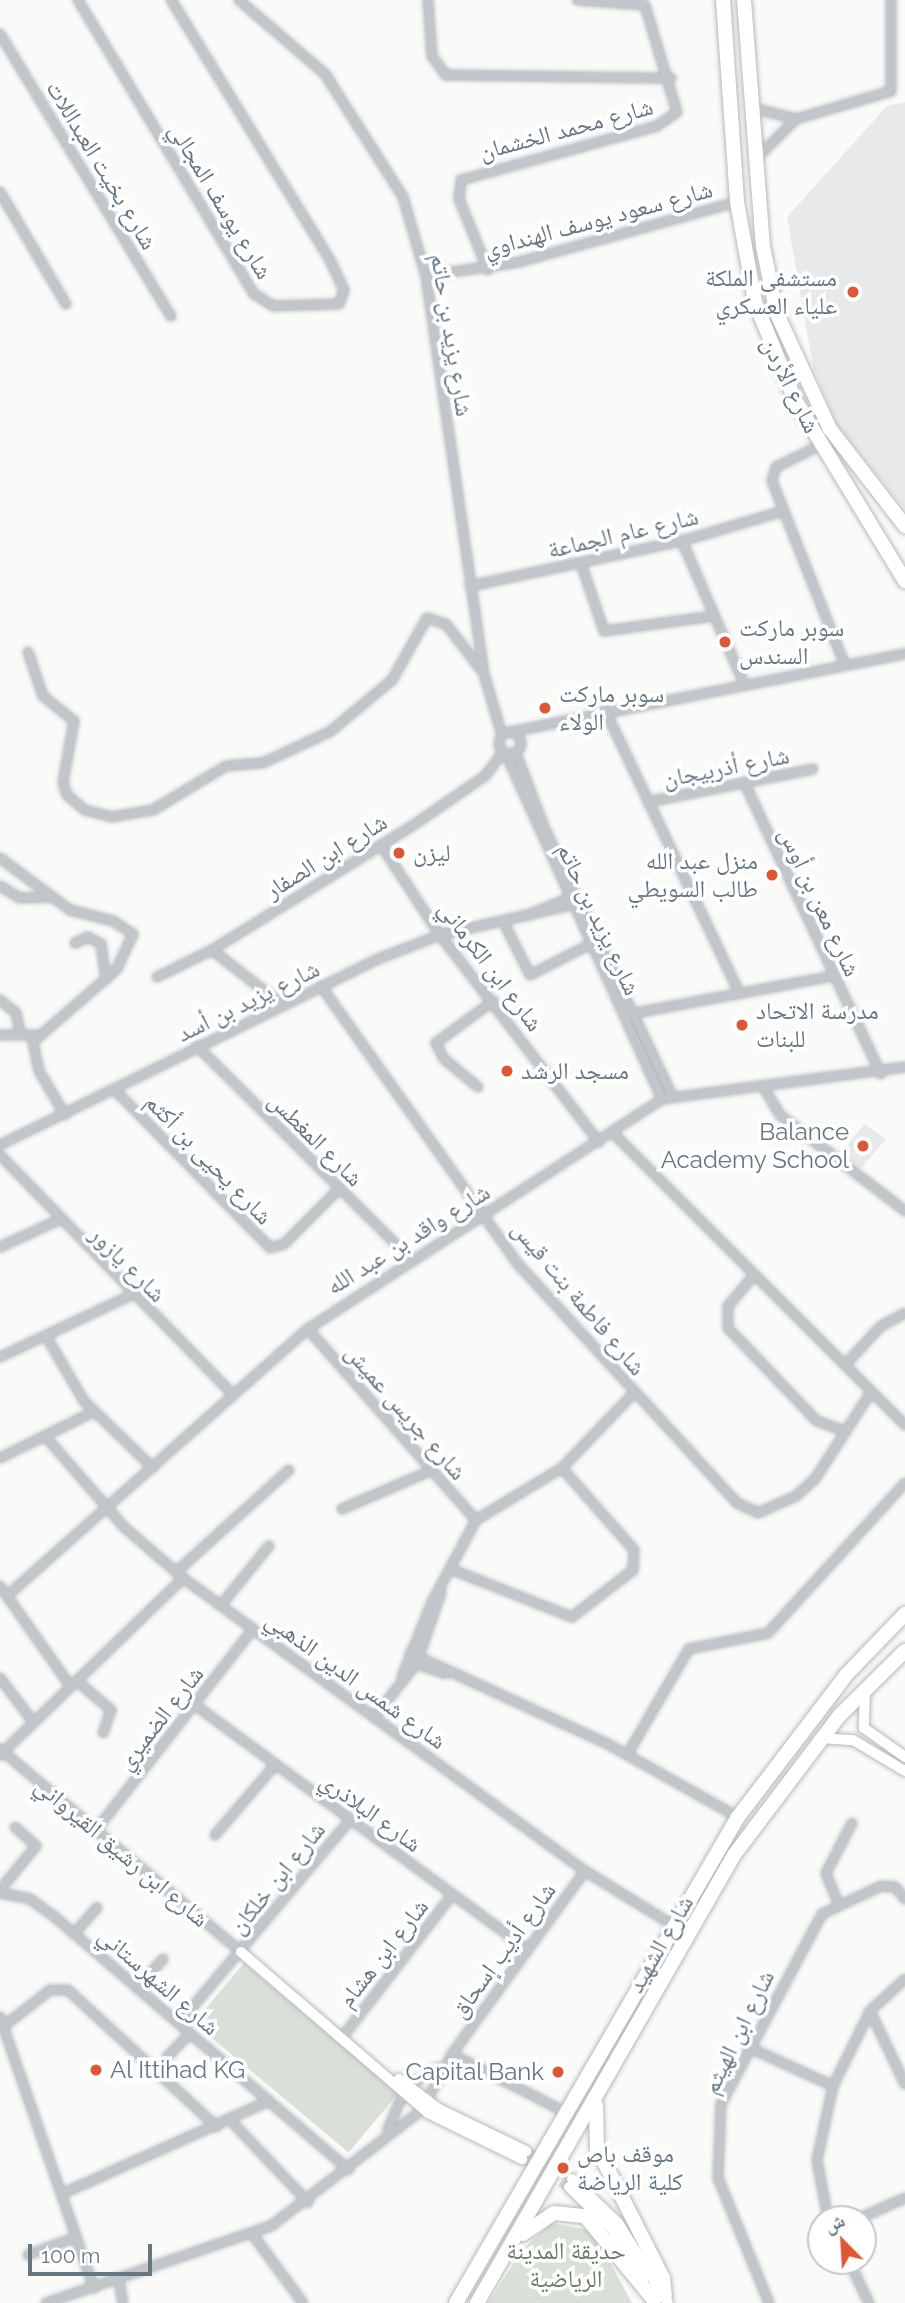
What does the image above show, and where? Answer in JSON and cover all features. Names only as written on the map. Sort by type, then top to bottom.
[{"type":"highway","name":"شارع الأردن","points":[[723,0],[737,202],[755,302],[779,367],[821,445],[905,581]]},
{"type":"highway","name":"شارع الأردن","points":[[744,0],[764,257],[786,338],[830,429],[905,526]]},
{"type":"highway","name":"شارع الشهيد","points":[[456,2303],[671,1924],[738,1817],[846,1675],[905,1614]]},
{"type":"highway","name":"شارع الشهيد","points":[[477,2303],[600,2093],[716,1883],[821,1738],[905,1651]]},
{"type":"highway","points":[[600,2093],[597,2148],[663,2278],[661,2301]]},
{"type":"highway","points":[[516,2239],[554,2214],[585,2216],[661,2301]]},
{"type":"main road","points":[[864,1728],[868,1687]]},
{"type":"main road","points":[[853,1740],[854,1731],[864,1728]]},
{"type":"main road","points":[[864,1728],[905,1757]]},
{"type":"main road","points":[[821,1738],[853,1740],[905,1771]]},
{"type":"main road","name":"شارع ابن رشيق القيرواني","points":[[241,1952],[345,2034],[405,2089]]},
{"type":"main road","name":"شارع ابن رشيق القيرواني","points":[[241,1952],[405,2089]]},
{"type":"main road","points":[[405,2089],[425,2104],[524,2155]]},
{"type":"main road","points":[[571,2183],[618,2223],[661,2301]]},
{"type":"street","name":"شارع يوسف المجالي","points":[[78,0],[254,294],[273,306],[339,304],[344,290],[330,260],[172,0]]},
{"type":"street","name":"شارع يزيد بن حاتم","points":[[239,0],[310,57],[357,117],[403,197],[426,276],[484,674],[506,733],[504,753],[569,903],[662,1099]]},
{"type":"street","points":[[428,0],[432,57],[446,75],[671,78]]},
{"type":"street","name":"شارع محمد الخشمان","points":[[488,270],[459,199],[461,180],[657,127],[677,112],[671,78],[645,5],[576,0]]},
{"type":"street","points":[[756,159],[796,118],[891,91],[891,0]]},
{"type":"street","name":"شارع بخيت العبداللات","points":[[0,34],[171,316]]},
{"type":"street","points":[[752,107],[796,118]]},
{"type":"street","points":[[0,192],[66,304]]},
{"type":"street","name":"شارع سعود يوسف الهنداوي","points":[[426,276],[488,270],[737,202]]},
{"type":"street","points":[[821,445],[773,473],[783,511],[844,663]]},
{"type":"street","name":"شارع عام الجماعة","points":[[470,586],[682,541],[783,511]]},
{"type":"street","points":[[682,541],[743,681]]},
{"type":"street","points":[[581,563],[604,631],[714,616]]},
{"type":"street","points":[[28,652],[43,696],[74,721],[63,782],[67,795],[85,810],[111,817],[153,810],[226,766],[263,763],[331,732],[392,680],[427,618],[446,624],[484,674]]},
{"type":"street","points":[[506,733],[743,681],[905,654]]},
{"type":"street","points":[[605,710],[739,992]]},
{"type":"street","points":[[504,753],[516,753],[521,739],[540,725]]},
{"type":"street","points":[[506,733],[521,739]]},
{"type":"street","name":"شارع ابن الصفار","points":[[157,976],[212,950],[381,845],[485,776],[504,753]]},
{"type":"street","name":"شارع يزيد بن حاتم","points":[[516,753],[578,900],[672,1094]]},
{"type":"street","name":"شارع أذربيجان","points":[[648,802],[813,769]]},
{"type":"street","name":"شارع معن بن أوس","points":[[745,784],[881,1074]]},
{"type":"street","name":"شارع ابن الكرماني","points":[[381,845],[440,935],[599,1142]]},
{"type":"street","points":[[0,858],[51,897],[133,934],[129,954],[106,980],[37,1035],[31,1053],[65,1115]]},
{"type":"street","points":[[0,887],[20,898],[51,897]]},
{"type":"street","name":"شارع يزيد بن أسد","points":[[0,1145],[115,1090],[281,1004],[440,935],[523,918],[578,900]]},
{"type":"street","points":[[503,922],[530,975],[589,946]]},
{"type":"street","points":[[75,943],[88,937],[101,944],[106,980]]},
{"type":"street","points":[[212,950],[281,1004]]},
{"type":"street","points":[[623,1017],[739,992],[833,976]]},
{"type":"street","name":"شارع فاطمة بنت قيس","points":[[321,986],[354,1040],[486,1213],[518,1264],[737,1503],[758,1513],[776,1510],[815,1479],[872,1392]]},
{"type":"street","points":[[0,1000],[16,1013],[20,1032]]},
{"type":"street","points":[[478,1087],[444,1059],[436,1043],[493,1001]]},
{"type":"street","points":[[0,1035],[20,1032],[37,1035]]},
{"type":"street","name":"شارع المغطس","points":[[197,1046],[338,1190],[410,1258]]},
{"type":"street","name":"شارع واقد بن عبد الله","points":[[7,1596],[110,1510],[307,1329],[410,1258],[599,1142],[662,1099],[672,1094],[764,1088],[881,1074],[905,1067]]},
{"type":"street","points":[[764,1088],[780,1115],[905,1211]]},
{"type":"street","name":"شارع يحيى بن أكثم","points":[[115,1090],[271,1248],[284,1244],[338,1190]]},
{"type":"street","points":[[613,1133],[700,1213],[754,1275],[905,1426]]},
{"type":"street","name":"شارع يازور","points":[[0,1155],[131,1295],[233,1395]]},
{"type":"street","points":[[0,1247],[59,1220]]},
{"type":"street","points":[[754,1275],[728,1306],[731,1334],[817,1421],[845,1431]]},
{"type":"street","points":[[0,1357],[131,1295]]},
{"type":"street","points":[[845,1365],[881,1326],[905,1313]]},
{"type":"street","name":"شارع جريس عميش","points":[[307,1329],[476,1520]]},
{"type":"street","points":[[46,1336],[93,1412],[153,1468]]},
{"type":"street","points":[[375,1716],[413,1658],[476,1520],[562,1468],[634,1393]]},
{"type":"street","points":[[0,1458],[93,1412]]},
{"type":"street","name":"شارع شمس الدين الذهبي","points":[[45,1436],[110,1510],[180,1575],[585,1871],[671,1924]]},
{"type":"street","points":[[453,1570],[572,1617],[633,1570],[634,1550],[562,1468]]},
{"type":"street","points":[[1,1752],[74,1684],[180,1575],[289,1470]]},
{"type":"street","points":[[342,1509],[432,1470]]},
{"type":"street","points":[[627,1755],[689,1649],[768,1633],[905,1483]]},
{"type":"street","points":[[222,1605],[270,1546]]},
{"type":"street","points":[[0,1586],[74,1684],[111,1710],[103,1733]]},
{"type":"street","name":"شارع الضميري","points":[[96,1830],[253,1629]]},
{"type":"street","points":[[413,1658],[627,1755],[738,1817]]},
{"type":"street","points":[[0,1678],[34,1723]]},
{"type":"street","name":"شارع البلاذري","points":[[195,1705],[349,1821],[527,1949]]},
{"type":"street","name":"شارع ابن رشيق القيرواني","points":[[1,1752],[241,1952]]},
{"type":"street","points":[[215,1835],[275,1765]]},
{"type":"street","name":"شارع ابن خلكان","points":[[179,2023],[349,1821]]},
{"type":"street","points":[[838,1903],[826,1873],[852,1823]]},
{"type":"street","points":[[0,1892],[36,1846],[15,1827]]},
{"type":"street","name":"شارع أديب إسحاق","points":[[47,2303],[253,2235],[308,2202],[349,2170],[383,2137],[425,2104],[452,2054],[585,1871]]},
{"type":"street","name":"شارع ابن الهيثم","points":[[769,2303],[718,2178],[721,2104],[748,2047],[814,1924],[838,1903],[888,1885],[905,1899]]},
{"type":"street","name":"شارع الشهرستاني","points":[[0,1892],[30,1899],[74,1934],[349,2170]]},
{"type":"street","name":"شارع ابن هشام","points":[[345,2034],[452,1895]]},
{"type":"street","points":[[74,1934],[97,1908]]},
{"type":"street","points":[[137,1988],[163,1959]]},
{"type":"street","points":[[825,2205],[817,2160],[833,2086],[870,2011],[905,1979]]},
{"type":"street","points":[[4,2026],[50,1990],[68,1990],[217,2127]]},
{"type":"street","points":[[870,2011],[905,2084]]},
{"type":"street","points":[[0,2017],[64,2193],[94,2288]]},
{"type":"street","points":[[167,2057],[190,2033]]},
{"type":"street","points":[[748,2047],[833,2086]]},
{"type":"street","points":[[452,2054],[565,2112]]},
{"type":"street","name":"شارع أديب إسحاق","points":[[383,2137],[405,2089],[425,2081],[452,2054]]},
{"type":"street","points":[[64,2193],[231,2121],[269,2101]]},
{"type":"street","points":[[231,2121],[308,2202]]},
{"type":"street","points":[[877,2211],[905,2198]]},
{"type":"street","points":[[253,2235],[303,2303]]},
{"type":"street","points":[[28,2255],[77,2237]]},
{"type":"street","points":[[857,2275],[869,2303]]},
{"type":"street","points":[[119,2279],[123,2303]]},
{"type":"street","points":[[863,2287],[875,2303]]},
{"type":"shaded area","name":"مستشفى الملكة علياء العسكري","points":[[905,102],[905,509],[837,425],[813,367],[787,217],[887,106]]},
{"type":"shaded area","name":"Balance Academy School","points":[[864,1124],[886,1139],[861,1168],[841,1154]]},
{"type":"green space","points":[[244,1963],[399,2093],[349,2153],[194,2023]]},
{"type":"green space","name":"حديقة المدينة الرياضية","points":[[552,2223],[593,2231],[632,2303],[488,2303],[523,2249]]},
{"type":"tunnel","points":[[526,2151],[572,2179]]},
{"type":"tunnel","points":[[522,2159],[569,2187]]},
{"type":"place","name":"مستشفى الملكة علياء العسكري","points":[[853,292]]},
{"type":"place","name":"سوبر ماركت السندس","points":[[725,642]]},
{"type":"place","name":"سوبر ماركت الولاء","points":[[545,708]]},
{"type":"place","name":"ليزن","points":[[399,853]]},
{"type":"place","name":"منزل عبد الله طالب السويطي","points":[[772,875]]},
{"type":"place","name":"مدرسة الاتحاد للبنات","points":[[742,1025]]},
{"type":"place","name":"مسجد الرشد","points":[[507,1071]]},
{"type":"place","name":"Balance Academy School","points":[[863,1146]]},
{"type":"place","name":"Al Ittihad KG","points":[[96,2070]]},
{"type":"place","name":"Capital Bank","points":[[558,2072]]},
{"type":"place","name":"موقف باص كلية الرياضة","points":[[563,2168]]}]
